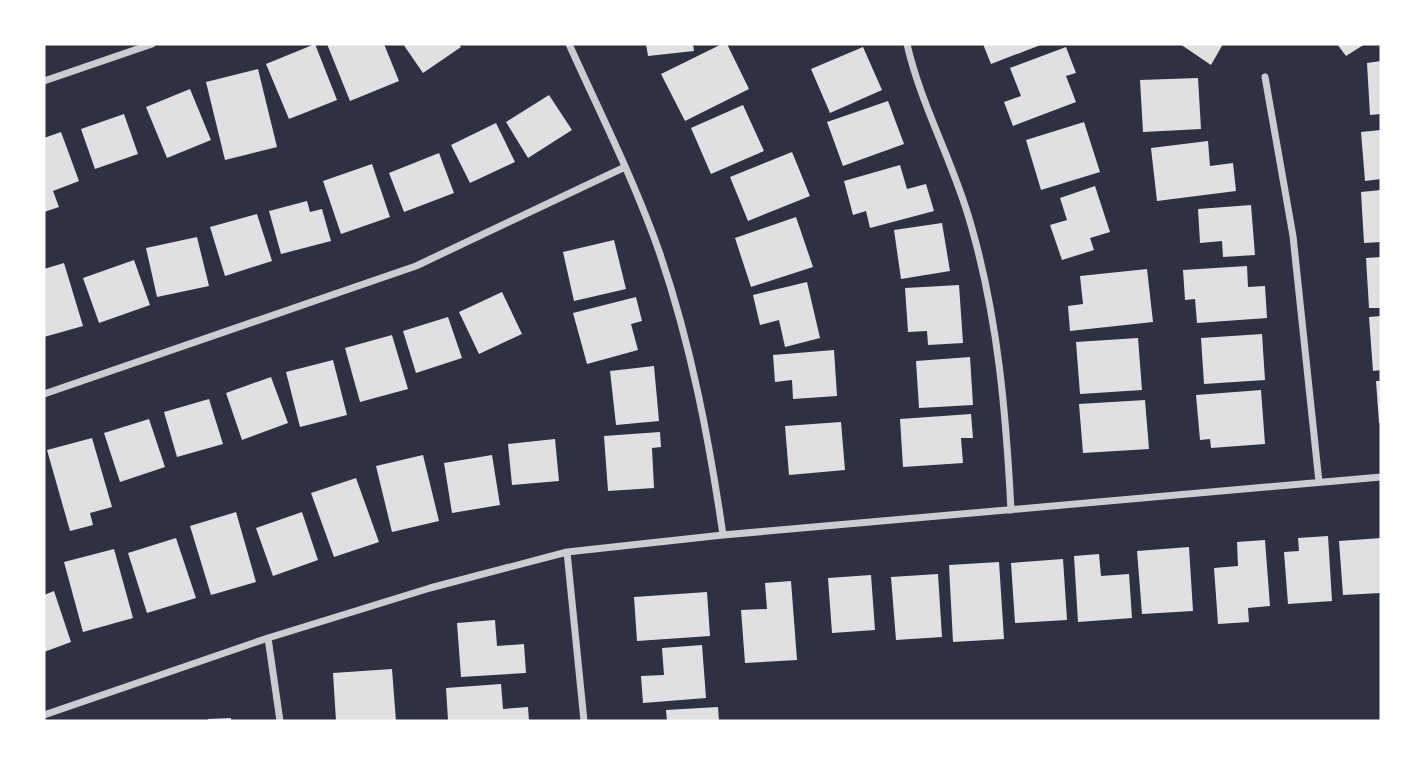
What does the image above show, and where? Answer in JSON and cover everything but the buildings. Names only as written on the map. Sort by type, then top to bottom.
[{"type":"street","points":[[44,81],[152,44]]},
{"type":"street","points":[[569,44],[625,167],[659,254],[683,331],[708,437],[723,535]]},
{"type":"street","points":[[907,44],[913,71],[971,223],[989,293],[1001,361],[1011,510]]},
{"type":"street","points":[[1265,77],[1293,236],[1319,482]]},
{"type":"street","points":[[44,394],[358,288],[471,241],[625,167]]},
{"type":"street","points":[[44,715],[268,638],[430,588],[567,552],[723,535],[1381,477]]},
{"type":"street","points":[[567,552],[584,721]]},
{"type":"street","points":[[268,638],[280,721]]}]
